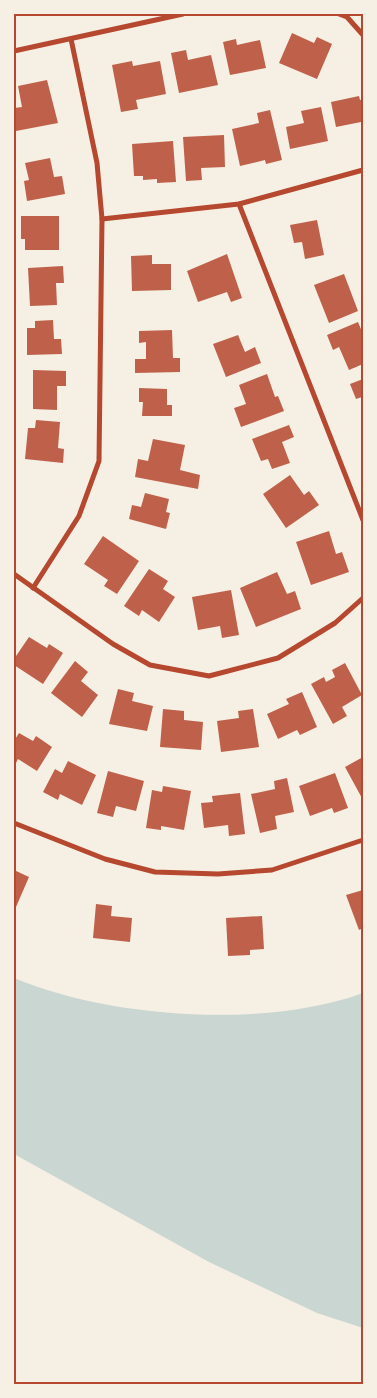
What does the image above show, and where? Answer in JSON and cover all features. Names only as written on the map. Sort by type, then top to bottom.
[{"type":"street","points":[[14,51],[183,14]]},
{"type":"street","points":[[339,14],[347,17],[363,35]]},
{"type":"street","points":[[33,588],[79,516],[100,461],[102,219],[97,163],[71,39]]},
{"type":"street","points":[[102,219],[239,204],[363,170]]},
{"type":"street","points":[[239,204],[363,520]]},
{"type":"street","points":[[14,574],[113,644],[150,665],[209,676],[278,658],[335,623],[363,598]]},
{"type":"street","points":[[14,822],[105,859],[155,872],[218,874],[272,870],[363,840]]},
{"type":"shaded area","points":[[14,978],[52,992],[95,1002],[140,1010],[187,1014],[235,1015],[280,1011],[324,1004],[363,993],[363,1328],[317,1313],[209,1262],[14,1154]]},
{"type":"building","points":[[292,33],[314,43],[317,37],[332,44],[317,79],[279,63]]},
{"type":"building","points":[[236,39],[237,45],[260,40],[266,68],[230,75],[223,42]]},
{"type":"building","points":[[186,50],[188,60],[211,55],[218,85],[179,93],[171,53]]},
{"type":"building","points":[[132,61],[133,66],[160,61],[166,94],[136,100],[138,109],[121,112],[112,65]]},
{"type":"building","points":[[47,80],[58,123],[16,131],[14,108],[22,107],[18,86]]},
{"type":"building","points":[[359,96],[360,100],[363,99],[363,128],[361,122],[336,127],[331,102]]},
{"type":"building","points":[[321,107],[328,141],[290,149],[286,127],[304,123],[301,111]]},
{"type":"building","points":[[270,110],[282,160],[266,164],[265,160],[240,166],[232,129],[259,123],[257,113]]},
{"type":"building","points":[[224,135],[225,167],[201,168],[202,180],[186,181],[183,137]]},
{"type":"building","points":[[173,141],[176,182],[157,183],[157,179],[143,180],[143,176],[134,176],[132,144]]},
{"type":"building","points":[[50,158],[54,177],[62,176],[65,194],[27,201],[24,181],[29,180],[25,163]]},
{"type":"building","points":[[21,216],[59,216],[59,250],[25,250],[25,239],[21,239]]},
{"type":"building","points":[[317,220],[324,255],[305,259],[302,242],[294,243],[290,225]]},
{"type":"building","points":[[227,254],[242,298],[231,302],[227,292],[198,302],[187,271]]},
{"type":"building","points":[[152,255],[152,264],[171,264],[171,290],[132,291],[131,256]]},
{"type":"building","points":[[63,266],[64,283],[56,283],[57,305],[30,306],[28,268]]},
{"type":"building","points":[[344,274],[358,311],[329,323],[314,285]]},
{"type":"building","points":[[53,320],[54,339],[61,339],[62,354],[27,355],[27,328],[35,328],[35,321]]},
{"type":"building","points":[[358,322],[363,334],[363,364],[349,370],[339,347],[333,350],[327,335]]},
{"type":"building","points":[[172,330],[173,358],[180,358],[180,372],[135,373],[135,359],[146,359],[146,342],[139,343],[139,331]]},
{"type":"building","points":[[238,335],[245,352],[255,347],[261,363],[226,377],[213,344]]},
{"type":"building","points":[[33,370],[66,371],[66,386],[57,386],[57,410],[33,409]]},
{"type":"building","points":[[267,374],[275,397],[278,396],[284,411],[241,427],[234,408],[246,404],[239,385]]},
{"type":"building","points":[[363,379],[363,401],[362,397],[356,399],[350,384]]},
{"type":"building","points":[[139,388],[167,389],[167,405],[172,405],[172,416],[142,416],[143,402],[139,402]]},
{"type":"building","points":[[36,420],[60,422],[58,448],[64,449],[63,463],[25,459],[28,428],[35,428]]},
{"type":"building","points":[[289,425],[294,437],[282,442],[290,463],[272,469],[268,459],[261,461],[252,439]]},
{"type":"building","points":[[153,439],[185,445],[180,470],[200,475],[198,489],[135,477],[138,459],[148,461]]},
{"type":"building","points":[[290,475],[304,495],[309,491],[319,505],[286,528],[263,494]]},
{"type":"building","points":[[145,493],[169,499],[166,512],[170,513],[166,529],[129,519],[132,505],[141,507]]},
{"type":"building","points":[[329,531],[336,554],[342,552],[349,572],[311,585],[296,542]]},
{"type":"building","points":[[103,536],[139,561],[117,594],[104,586],[108,580],[84,564]]},
{"type":"building","points":[[149,569],[168,581],[163,589],[175,597],[159,622],[142,610],[139,616],[124,606]]},
{"type":"building","points":[[277,572],[287,594],[295,591],[301,609],[256,627],[240,588]]},
{"type":"building","points":[[231,590],[239,635],[222,638],[220,626],[198,630],[192,597]]},
{"type":"building","points":[[29,637],[47,648],[49,644],[63,653],[43,684],[14,665],[14,659]]},
{"type":"building","points":[[75,661],[88,672],[81,681],[98,695],[82,717],[51,693]]},
{"type":"building","points":[[345,663],[362,695],[342,707],[347,716],[333,724],[311,684],[324,677],[326,682],[335,677],[332,670]]},
{"type":"building","points":[[118,689],[134,693],[132,701],[153,706],[147,731],[109,724]]},
{"type":"building","points":[[302,692],[317,727],[300,735],[297,730],[278,739],[267,714],[289,704],[286,699]]},
{"type":"building","points":[[163,709],[184,711],[184,720],[203,722],[201,750],[160,747]]},
{"type":"building","points":[[253,709],[259,747],[221,752],[217,721],[239,718],[238,711]]},
{"type":"building","points":[[19,733],[33,741],[36,736],[52,747],[37,771],[18,759],[14,767],[14,741]]},
{"type":"building","points":[[363,757],[363,800],[345,767]]},
{"type":"building","points":[[68,761],[96,775],[82,805],[60,794],[58,800],[43,792],[55,769],[62,773]]},
{"type":"building","points":[[108,771],[144,781],[136,811],[116,806],[113,817],[97,813]]},
{"type":"building","points":[[335,773],[348,808],[334,813],[332,808],[310,816],[299,786]]},
{"type":"building","points":[[287,778],[294,812],[275,816],[277,829],[260,833],[251,794],[275,789],[274,781]]},
{"type":"building","points":[[163,786],[191,791],[184,830],[161,826],[161,830],[146,828],[152,790],[162,792]]},
{"type":"building","points":[[240,793],[245,834],[229,836],[228,825],[204,828],[201,803],[213,802],[212,796]]},
{"type":"building","points":[[14,870],[29,877],[16,907],[14,906]]},
{"type":"building","points":[[363,890],[363,928],[359,930],[346,895]]},
{"type":"building","points":[[96,904],[112,906],[111,916],[132,918],[130,942],[93,938]]},
{"type":"building","points":[[262,916],[264,949],[250,950],[250,955],[228,956],[226,918]]}]
